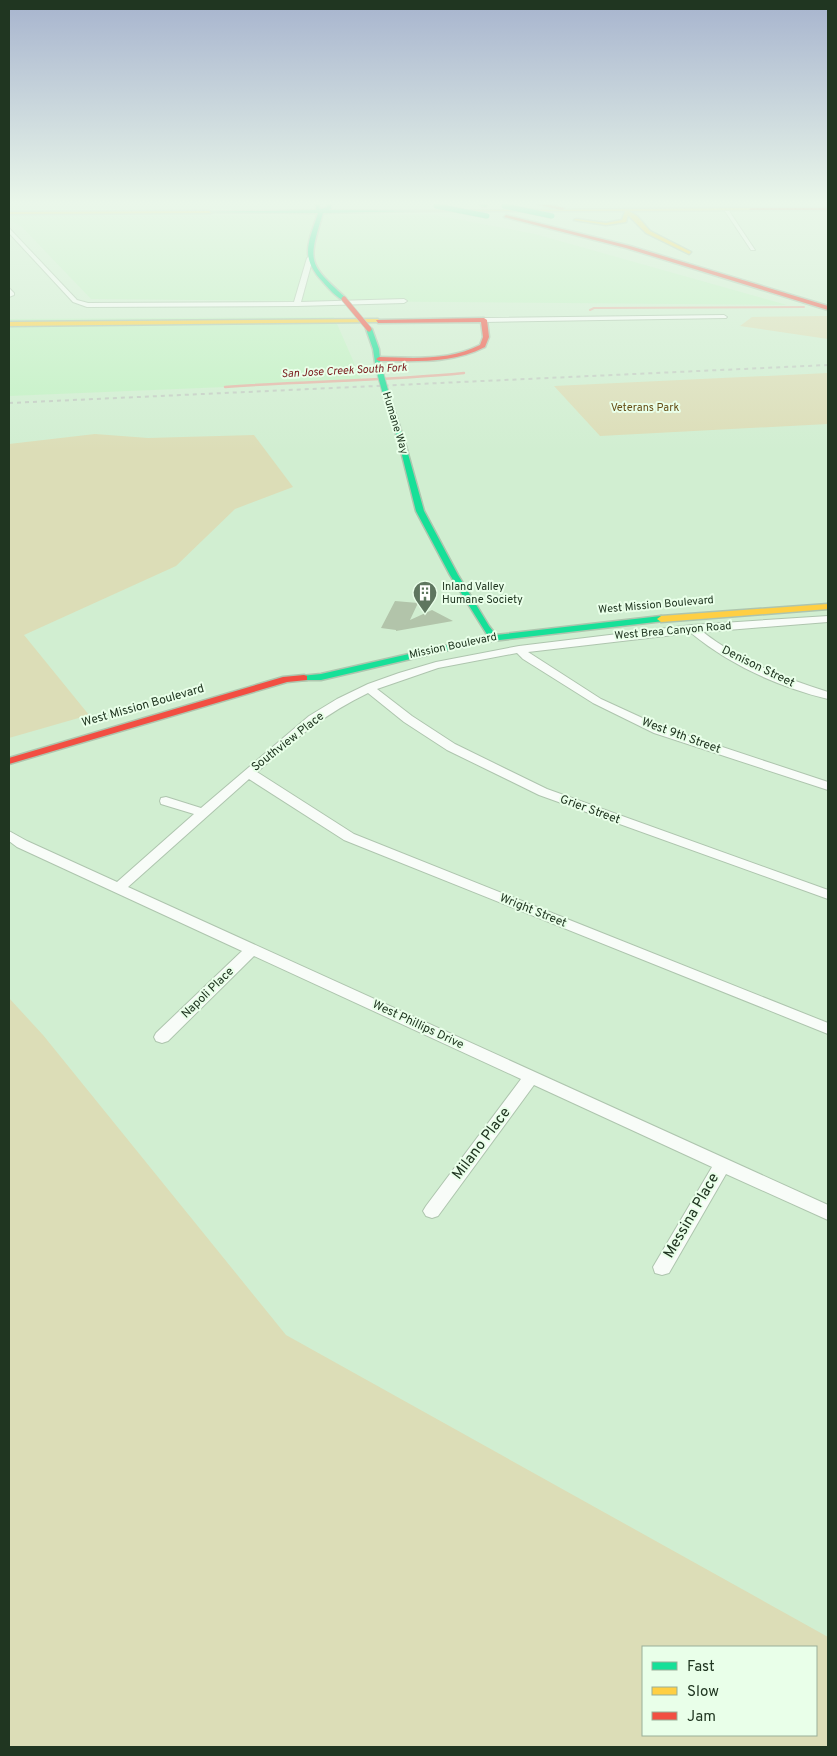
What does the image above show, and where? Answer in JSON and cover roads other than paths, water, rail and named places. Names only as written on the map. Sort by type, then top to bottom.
[{"type":"main road","name":"Humane Way","points":[[333,287],[369,330],[374,339],[386,394],[402,443],[420,511],[480,628],[494,638]]},
{"type":"main road","points":[[764,287],[818,302]]},
{"type":"main road","points":[[770,287],[818,302]]},
{"type":"main road","points":[[779,287],[818,302]]},
{"type":"main road","points":[[9,324],[484,320],[485,342],[482,347],[475,351],[446,357],[379,364]]},
{"type":"main road","points":[[729,613],[743,607],[780,603],[781,599]]},
{"type":"main road","name":"Mission Boulevard","points":[[286,679],[321,677],[494,638],[666,618],[828,606]]},
{"type":"main road","points":[[480,628],[502,624]]},
{"type":"main road","points":[[286,679],[311,664]]},
{"type":"main road","name":"West Mission Boulevard","points":[[9,761],[286,679]]},
{"type":"street","points":[[61,287],[75,302],[87,305],[297,304],[404,301]]},
{"type":"street","points":[[297,304],[302,287]]},
{"type":"street","points":[[484,320],[724,317]]},
{"type":"street","name":"West Brea Canyon Road","points":[[519,649],[692,628],[828,619]]},
{"type":"street","name":"Denison Street","points":[[692,628],[735,658],[794,685],[828,696]]},
{"type":"street","name":"Southview Place","points":[[120,887],[249,773],[314,719],[370,689],[404,675],[449,663],[519,649]]},
{"type":"street","name":"West 9th Street","points":[[519,649],[542,668],[597,701],[658,730],[828,786]]},
{"type":"street","name":"Grier Street","points":[[370,689],[408,719],[450,747],[542,792],[828,895]]},
{"type":"street","name":"Wright Street","points":[[249,773],[349,837],[828,1029]]},
{"type":"street","points":[[166,801],[203,813]]},
{"type":"street","name":"West Phillips Drive","points":[[9,835],[22,844],[120,887],[828,1213]]},
{"type":"street","name":"Napoli Place","points":[[162,1037],[253,949]]},
{"type":"street","name":"Milano Place","points":[[432,1211],[531,1077]]},
{"type":"street","name":"Messina Place","points":[[662,1267],[722,1165]]},
{"type":"waterway","name":"San Jose Creek South Fork","points":[[590,310],[594,308],[804,307]]},
{"type":"waterway","name":"San Jose Creek South Fork","points":[[225,387],[464,373]]},
{"type":"railway","points":[[9,403],[828,365]]},
{"type":"place","name":"Inland Valley Humane Society","points":[[425,614]]},
{"type":"park label","name":"Veterans Park","points":[[645,408]]}]
